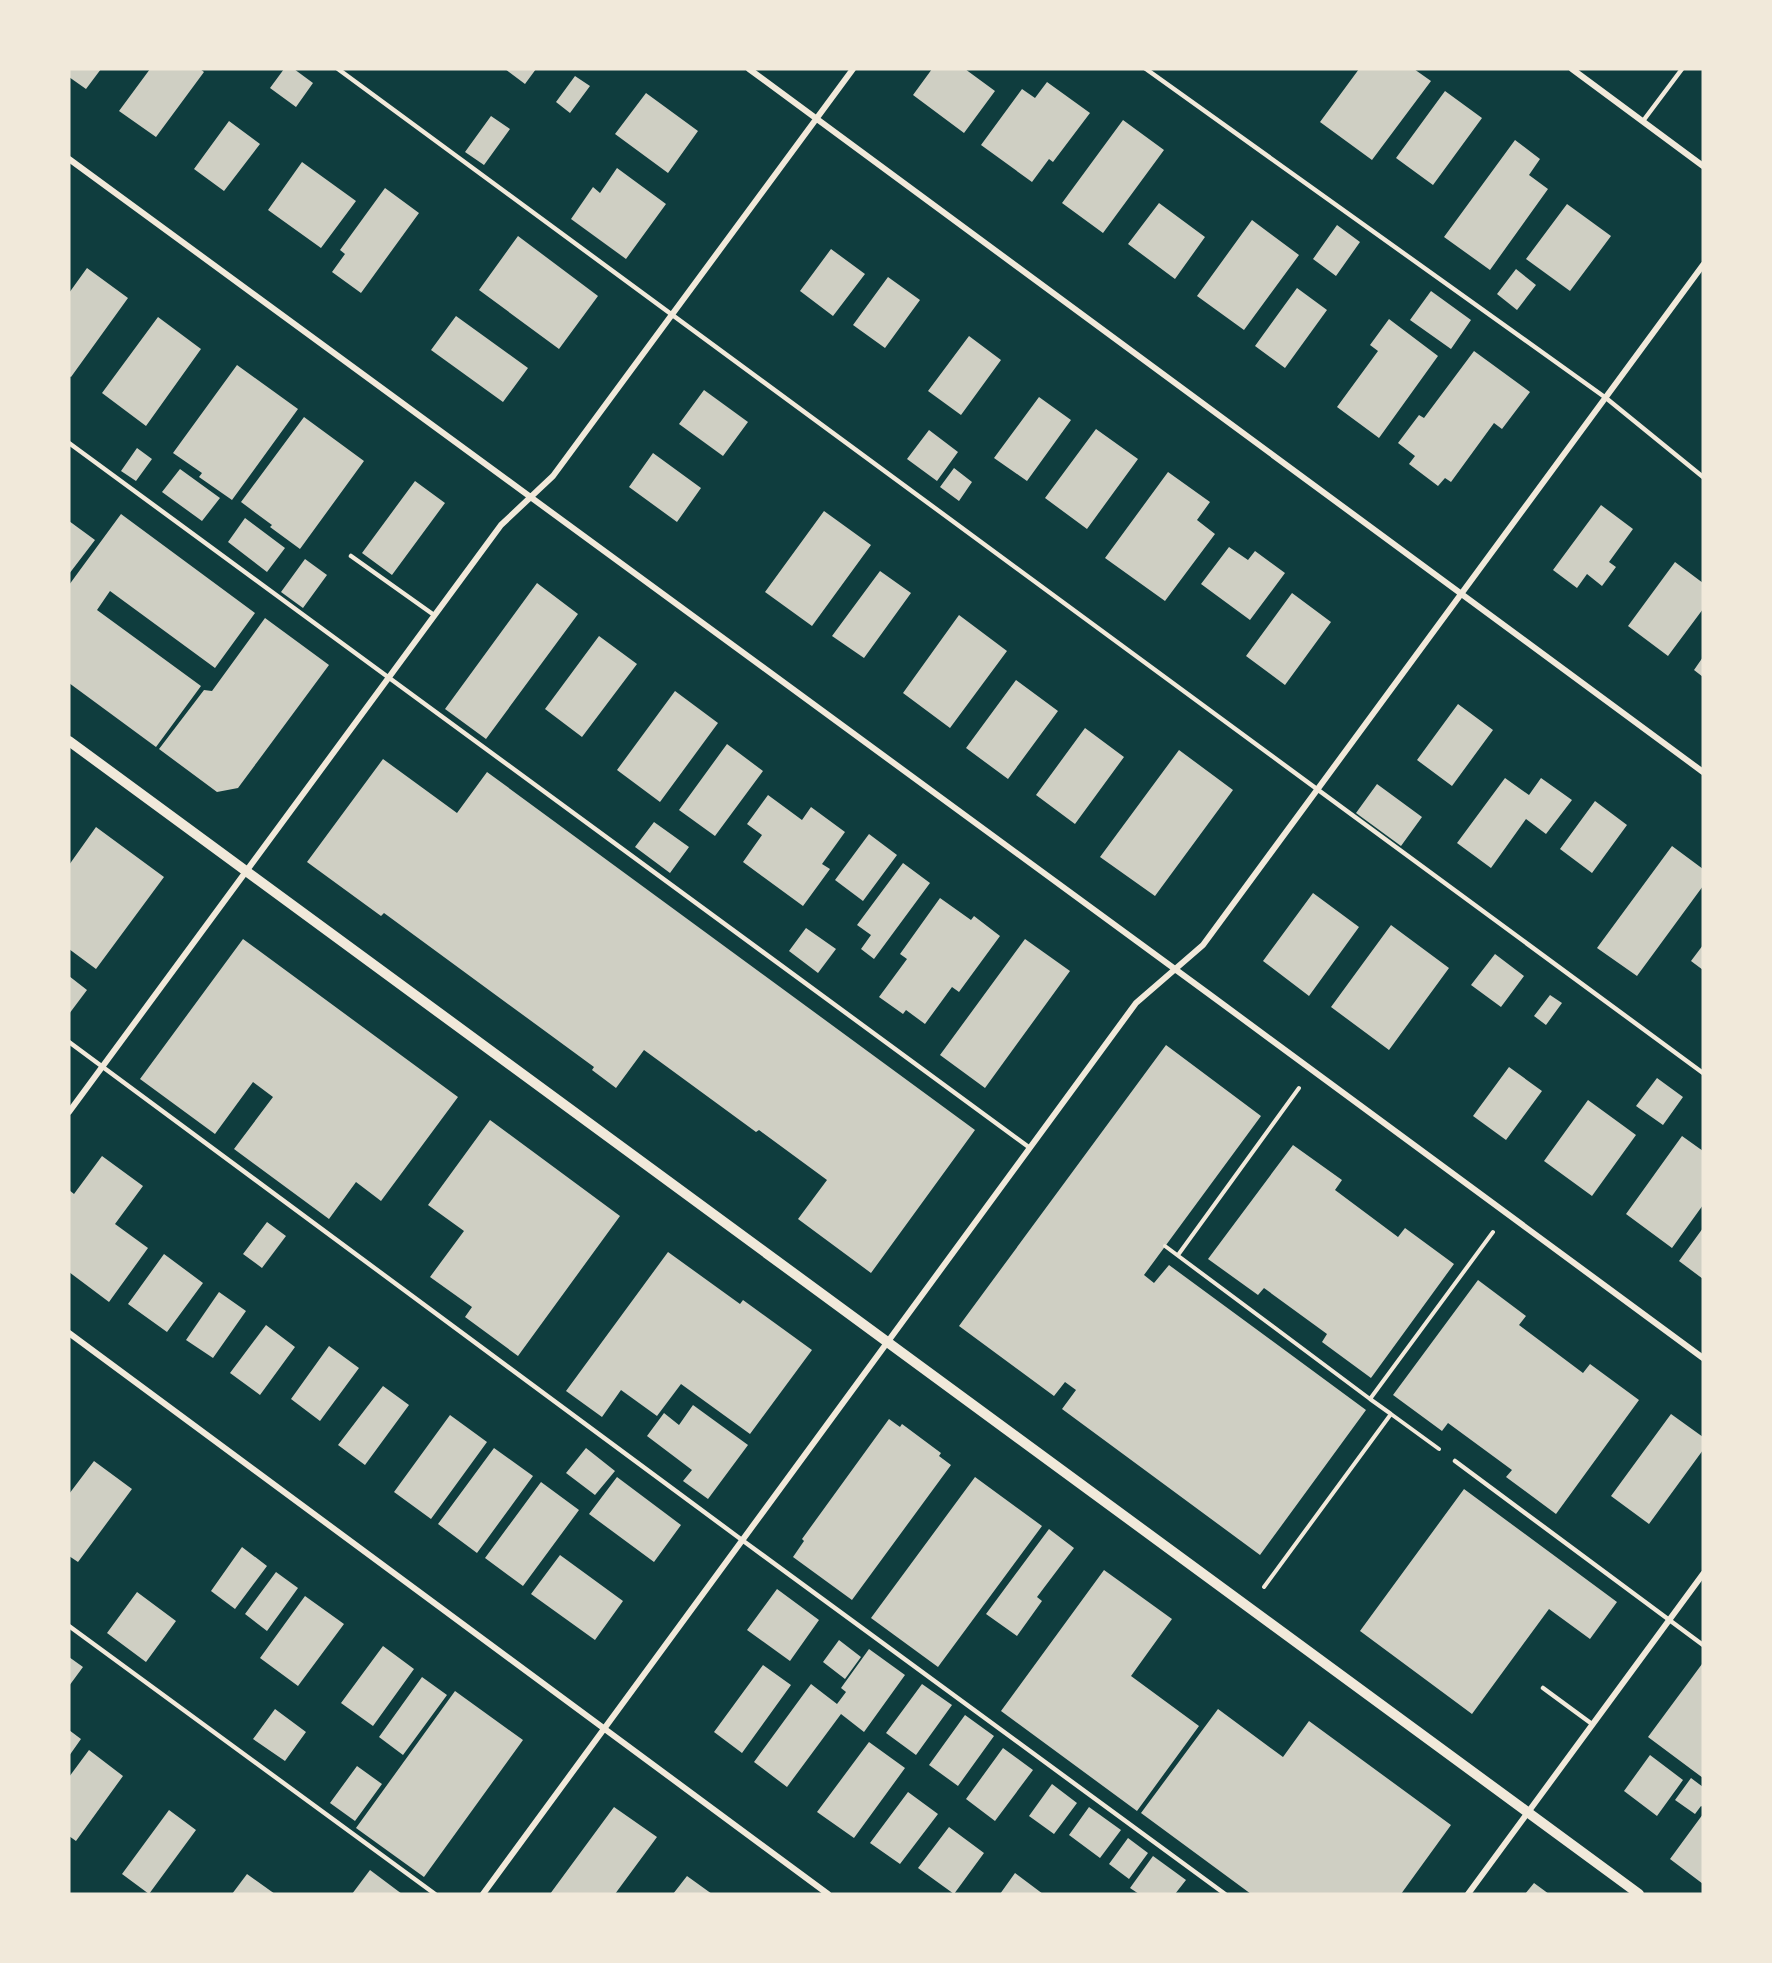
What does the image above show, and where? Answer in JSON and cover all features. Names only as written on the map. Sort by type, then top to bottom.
[{"type":"street","points":[[749,69],[1703,772]]},
{"type":"street","points":[[69,1112],[501,525],[553,476],[853,69]]},
{"type":"street","points":[[1572,69],[1703,166]]},
{"type":"street","points":[[69,159],[1703,1358]]},
{"type":"street","points":[[483,1894],[1136,1003],[1203,945],[1703,265]]},
{"type":"street","points":[[69,741],[1639,1894]]},
{"type":"street","points":[[69,1333],[828,1894]]},
{"type":"street","points":[[1468,1894],[1703,1574]]},
{"type":"lane","points":[[338,69],[670,316],[1703,1072]]},
{"type":"lane","points":[[1146,69],[1606,398],[1703,477]]},
{"type":"lane","points":[[1643,121],[1682,69]]},
{"type":"lane","points":[[69,443],[1030,1148]]},
{"type":"lane","points":[[351,556],[434,615]]},
{"type":"lane","points":[[69,1042],[1225,1894]]},
{"type":"lane","points":[[1455,1461],[1703,1645]]},
{"type":"lane","points":[[69,1626],[435,1894]]},
{"type":"lane","points":[[1543,1688],[1592,1724]]},
{"type":"path","points":[[1178,1255],[1312,1070]]},
{"type":"path","points":[[1370,1399],[1507,1213]]},
{"type":"path","points":[[1165,1246],[1455,1461]]},
{"type":"path","points":[[1249,1607],[1391,1414]]},
{"type":"building","points":[[69,69],[101,69],[86,89],[69,77]]},
{"type":"building","points":[[150,69],[200,69],[204,72],[156,137],[119,111]]},
{"type":"building","points":[[284,69],[294,69],[313,83],[296,107],[270,88]]},
{"type":"building","points":[[505,69],[536,69],[525,84]]},
{"type":"building","points":[[932,69],[965,69],[995,91],[964,133],[913,95]]},
{"type":"building","points":[[1359,69],[1414,69],[1431,81],[1372,160],[1320,122]]},
{"type":"building","points":[[575,76],[590,86],[570,113],[556,102]]},
{"type":"building","points":[[1047,82],[1090,113],[1053,162],[1049,159],[1032,182],[981,145],[1022,89],[1035,98]]},
{"type":"building","points":[[1445,91],[1482,118],[1433,185],[1396,158]]},
{"type":"building","points":[[646,93],[698,131],[668,173],[615,134]]},
{"type":"building","points":[[491,116],[510,129],[484,165],[465,152]]},
{"type":"building","points":[[1123,120],[1164,150],[1103,233],[1062,203]]},
{"type":"building","points":[[229,121],[260,144],[224,191],[194,169]]},
{"type":"building","points":[[1515,140],[1540,159],[1529,175],[1548,189],[1490,270],[1444,237]]},
{"type":"building","points":[[302,162],[356,201],[321,248],[268,210]]},
{"type":"building","points":[[617,168],[666,204],[626,259],[571,219],[593,187],[600,193]]},
{"type":"building","points":[[385,188],[419,213],[361,293],[332,272],[345,254],[340,250]]},
{"type":"building","points":[[1159,203],[1205,237],[1175,279],[1128,244]]},
{"type":"building","points":[[1567,204],[1611,236],[1570,291],[1526,259]]},
{"type":"building","points":[[1252,220],[1299,255],[1244,330],[1197,296]]},
{"type":"building","points":[[1337,225],[1360,242],[1336,276],[1313,259]]},
{"type":"building","points":[[518,236],[598,296],[559,349],[479,290]]},
{"type":"building","points":[[831,249],[865,274],[833,316],[800,291]]},
{"type":"building","points":[[87,268],[128,298],[71,377],[69,376],[69,293]]},
{"type":"building","points":[[1516,269],[1536,285],[1517,310],[1497,294]]},
{"type":"building","points":[[888,277],[920,300],[885,348],[853,325]]},
{"type":"building","points":[[1297,288],[1327,310],[1285,368],[1255,346]]},
{"type":"building","points":[[1431,291],[1471,320],[1451,349],[1410,320]]},
{"type":"building","points":[[456,316],[528,368],[503,402],[431,350]]},
{"type":"building","points":[[158,317],[201,349],[146,426],[102,393]]},
{"type":"building","points":[[1389,319],[1438,356],[1379,438],[1337,407],[1378,351],[1370,345]]},
{"type":"building","points":[[969,336],[1001,360],[961,415],[928,391]]},
{"type":"building","points":[[1474,351],[1530,392],[1502,429],[1494,423],[1451,482],[1445,478],[1438,486],[1409,464],[1415,456],[1398,443],[1419,415],[1424,418]]},
{"type":"building","points":[[237,365],[298,409],[232,500],[199,477],[202,473],[173,453]]},
{"type":"building","points":[[704,390],[748,422],[723,456],[679,424]]},
{"type":"building","points":[[1039,397],[1071,420],[1027,481],[994,458]]},
{"type":"building","points":[[304,417],[364,461],[300,549],[241,502]]},
{"type":"building","points":[[1096,429],[1138,459],[1087,529],[1045,498]]},
{"type":"building","points":[[929,430],[958,452],[937,481],[907,459]]},
{"type":"building","points":[[137,448],[152,459],[136,481],[121,471]]},
{"type":"building","points":[[653,453],[701,488],[677,522],[629,487]]},
{"type":"building","points":[[954,468],[972,482],[959,501],[940,487]]},
{"type":"building","points":[[180,469],[220,498],[202,521],[162,492]]},
{"type":"building","points":[[1168,472],[1210,502],[1197,520],[1215,534],[1165,601],[1105,558]]},
{"type":"building","points":[[415,481],[445,503],[392,575],[362,553]]},
{"type":"building","points":[[1601,505],[1633,529],[1609,562],[1616,567],[1602,586],[1587,574],[1577,588],[1553,570]]},
{"type":"building","points":[[824,511],[871,545],[812,626],[765,592]]},
{"type":"building","points":[[121,514],[255,613],[215,668],[110,591],[97,610],[201,686],[156,747],[69,683],[69,585]]},
{"type":"building","points":[[245,518],[285,548],[267,572],[228,542]]},
{"type":"building","points":[[69,521],[95,540],[69,574]]},
{"type":"building","points":[[1229,547],[1248,560],[1255,551],[1285,573],[1250,620],[1201,584]]},
{"type":"building","points":[[305,559],[327,575],[303,608],[281,592]]},
{"type":"building","points":[[1675,562],[1703,583],[1703,609],[1668,656],[1628,626]]},
{"type":"building","points":[[880,571],[911,593],[864,658],[832,636]]},
{"type":"building","points":[[537,583],[578,614],[486,739],[445,709]]},
{"type":"building","points":[[1292,593],[1331,622],[1285,685],[1246,656]]},
{"type":"building","points":[[959,615],[1007,651],[950,728],[903,693]]},
{"type":"building","points":[[265,618],[329,665],[238,788],[217,792],[159,749],[204,690],[212,691]]},
{"type":"building","points":[[599,636],[637,664],[582,737],[545,709]]},
{"type":"building","points":[[1703,657],[1703,677],[1694,670]]},
{"type":"building","points":[[1016,680],[1058,711],[1008,779],[966,748]]},
{"type":"building","points":[[675,691],[718,723],[660,802],[617,770]]},
{"type":"building","points":[[1458,704],[1493,730],[1452,786],[1417,760]]},
{"type":"building","points":[[1085,728],[1124,757],[1075,824],[1036,795]]},
{"type":"building","points":[[727,744],[763,771],[715,836],[679,810]]},
{"type":"building","points":[[1179,750],[1233,790],[1155,896],[1100,857]]},
{"type":"building","points":[[383,759],[457,813],[487,772],[975,1130],[871,1273],[798,1219],[827,1180],[759,1130],[756,1132],[644,1050],[616,1088],[592,1070],[594,1067],[384,913],[381,916],[307,862]]},
{"type":"building","points":[[1505,778],[1529,795],[1541,778],[1572,800],[1546,834],[1526,819],[1491,868],[1457,843]]},
{"type":"building","points":[[1377,784],[1422,817],[1401,846],[1356,813]]},
{"type":"building","points":[[768,795],[802,820],[811,807],[845,832],[822,864],[830,869],[803,906],[743,862],[762,835],[747,824]]},
{"type":"building","points":[[1595,801],[1627,825],[1592,873],[1560,849]]},
{"type":"building","points":[[654,822],[689,847],[670,873],[635,847]]},
{"type":"building","points":[[96,827],[164,877],[96,969],[69,949],[69,865]]},
{"type":"building","points":[[869,834],[897,855],[863,901],[835,880]]},
{"type":"building","points":[[1672,846],[1703,869],[1703,886],[1637,976],[1597,948]]},
{"type":"building","points":[[903,863],[930,883],[874,959],[861,949],[871,935],[857,925]]},
{"type":"building","points":[[1313,893],[1359,927],[1309,996],[1263,961]]},
{"type":"building","points":[[940,898],[971,920],[974,916],[1000,936],[959,992],[952,987],[925,1024],[906,1010],[903,1014],[879,997],[907,959],[900,954]]},
{"type":"building","points":[[1391,925],[1449,968],[1389,1050],[1331,1007]]},
{"type":"building","points":[[806,928],[836,949],[818,973],[789,951]]},
{"type":"building","points":[[243,939],[458,1097],[381,1201],[356,1182],[329,1219],[234,1149],[273,1097],[253,1082],[215,1134],[140,1079]]},
{"type":"building","points":[[1025,939],[1070,971],[985,1088],[940,1055]]},
{"type":"building","points":[[1703,945],[1703,970],[1691,961]]},
{"type":"building","points":[[1495,954],[1524,976],[1501,1007],[1471,985]]},
{"type":"building","points":[[69,976],[87,990],[69,1014]]},
{"type":"building","points":[[1550,995],[1562,1003],[1546,1025],[1534,1016]]},
{"type":"building","points":[[1166,1045],[1261,1116],[1144,1275],[1154,1283],[1169,1265],[1366,1410],[1260,1555],[1062,1409],[1076,1390],[1065,1382],[1054,1396],[959,1326]]},
{"type":"building","points":[[1509,1067],[1542,1091],[1506,1140],[1473,1116]]},
{"type":"building","points":[[1657,1078],[1683,1097],[1663,1125],[1636,1106]]},
{"type":"building","points":[[1588,1100],[1636,1135],[1592,1196],[1544,1161]]},
{"type":"building","points":[[490,1120],[620,1216],[518,1356],[465,1317],[472,1307],[430,1277],[464,1231],[428,1205]]},
{"type":"building","points":[[1682,1136],[1703,1151],[1703,1205],[1672,1248],[1626,1214]]},
{"type":"building","points":[[1293,1145],[1342,1180],[1335,1190],[1398,1237],[1405,1228],[1454,1264],[1371,1378],[1322,1342],[1327,1334],[1264,1288],[1258,1295],[1208,1259]]},
{"type":"building","points":[[102,1156],[143,1186],[115,1224],[148,1248],[109,1302],[69,1272],[69,1190],[74,1194]]},
{"type":"building","points":[[267,1222],[286,1236],[262,1268],[243,1254]]},
{"type":"building","points":[[1703,1228],[1703,1279],[1679,1261]]},
{"type":"building","points":[[668,1252],[740,1304],[743,1300],[812,1350],[750,1434],[681,1384],[657,1416],[621,1390],[602,1417],[566,1391]]},
{"type":"building","points":[[164,1254],[203,1283],[167,1332],[128,1304]]},
{"type":"building","points":[[1478,1280],[1526,1316],[1519,1325],[1583,1373],[1590,1364],[1639,1400],[1556,1514],[1506,1477],[1512,1470],[1448,1423],[1442,1431],[1393,1395]]},
{"type":"building","points":[[219,1292],[246,1311],[213,1358],[186,1340]]},
{"type":"building","points":[[266,1325],[295,1347],[260,1395],[230,1373]]},
{"type":"building","points":[[329,1346],[359,1368],[320,1421],[291,1399]]},
{"type":"building","points":[[383,1386],[409,1405],[365,1465],[338,1445]]},
{"type":"building","points":[[693,1405],[748,1445],[708,1499],[683,1481],[692,1470],[647,1436],[664,1413],[679,1425]]},
{"type":"building","points":[[1671,1414],[1703,1437],[1703,1450],[1649,1524],[1611,1496]]},
{"type":"building","points":[[450,1415],[487,1442],[431,1519],[394,1492]]},
{"type":"building","points":[[889,1419],[900,1427],[902,1424],[941,1453],[939,1456],[951,1465],[852,1600],[793,1557],[804,1541],[802,1539]]},
{"type":"building","points":[[494,1448],[533,1476],[477,1553],[438,1524]]},
{"type":"building","points":[[586,1448],[615,1471],[595,1495],[566,1473]]},
{"type":"building","points":[[94,1461],[132,1489],[78,1562],[69,1556],[69,1494]]},
{"type":"building","points":[[617,1477],[681,1525],[654,1562],[589,1514]]},
{"type":"building","points":[[975,1477],[1042,1526],[938,1667],[871,1618]]},
{"type":"building","points":[[541,1482],[579,1510],[523,1586],[485,1558]]},
{"type":"building","points":[[1464,1489],[1617,1602],[1590,1639],[1549,1609],[1472,1714],[1360,1631]]},
{"type":"building","points":[[1049,1529],[1074,1548],[1037,1597],[1042,1601],[1017,1636],[986,1614]]},
{"type":"building","points":[[242,1547],[267,1566],[235,1609],[211,1591]]},
{"type":"building","points":[[560,1555],[623,1601],[595,1640],[531,1594]]},
{"type":"building","points":[[1104,1570],[1172,1619],[1131,1676],[1199,1726],[1137,1811],[1001,1711]]},
{"type":"building","points":[[276,1572],[298,1588],[267,1631],[245,1614]]},
{"type":"building","points":[[777,1589],[819,1620],[790,1661],[747,1630]]},
{"type":"building","points":[[137,1592],[176,1621],[146,1662],[107,1633]]},
{"type":"building","points":[[305,1596],[344,1624],[298,1686],[260,1658]]},
{"type":"building","points":[[839,1640],[861,1657],[845,1679],[823,1662]]},
{"type":"building","points":[[383,1646],[414,1669],[373,1726],[341,1703]]},
{"type":"building","points":[[869,1649],[905,1675],[864,1732],[841,1714],[787,1787],[754,1762],[811,1684],[837,1704],[846,1692],[841,1688]]},
{"type":"building","points":[[69,1657],[83,1667],[69,1686]]},
{"type":"building","points":[[763,1665],[791,1685],[742,1753],[714,1732]]},
{"type":"building","points":[[1703,1665],[1703,1778],[1648,1737]]},
{"type":"building","points":[[422,1677],[447,1695],[403,1755],[379,1737]]},
{"type":"building","points":[[922,1684],[952,1705],[916,1755],[886,1733]]},
{"type":"building","points":[[455,1691],[523,1740],[424,1877],[356,1828]]},
{"type":"building","points":[[275,1709],[306,1732],[285,1761],[253,1739]]},
{"type":"building","points":[[1218,1709],[1283,1757],[1309,1721],[1451,1825],[1401,1894],[1251,1894],[1141,1813]]},
{"type":"building","points":[[965,1715],[994,1736],[958,1786],[929,1765]]},
{"type":"building","points":[[69,1730],[81,1739],[69,1756]]},
{"type":"building","points":[[869,1742],[905,1768],[854,1838],[817,1812]]},
{"type":"building","points":[[1003,1748],[1033,1770],[995,1821],[966,1799]]},
{"type":"building","points":[[89,1750],[123,1776],[76,1841],[69,1836],[69,1777]]},
{"type":"building","points":[[1650,1755],[1683,1780],[1657,1816],[1624,1791]]},
{"type":"building","points":[[357,1766],[382,1784],[355,1821],[330,1803]]},
{"type":"building","points":[[1691,1778],[1703,1787],[1703,1807],[1701,1806],[1695,1814],[1675,1800]]},
{"type":"building","points":[[1052,1784],[1077,1803],[1054,1834],[1029,1816]]},
{"type":"building","points":[[908,1792],[938,1814],[900,1864],[870,1843]]},
{"type":"building","points":[[614,1807],[657,1837],[615,1894],[550,1894]]},
{"type":"building","points":[[1089,1807],[1121,1830],[1100,1858],[1069,1835]]},
{"type":"building","points":[[169,1810],[196,1830],[149,1894],[122,1874]]},
{"type":"building","points":[[1703,1814],[1703,1884],[1670,1859]]},
{"type":"building","points":[[949,1827],[984,1853],[954,1894],[918,1868]]},
{"type":"building","points":[[1128,1838],[1148,1853],[1129,1879],[1109,1864]]},
{"type":"building","points":[[1153,1856],[1186,1880],[1175,1894],[1139,1894],[1130,1888]]},
{"type":"building","points":[[370,1870],[402,1894],[352,1894]]},
{"type":"building","points":[[1015,1873],[1043,1894],[1000,1894]]},
{"type":"building","points":[[247,1874],[275,1894],[232,1894]]},
{"type":"building","points":[[687,1876],[712,1894],[673,1894]]},
{"type":"building","points":[[1534,1883],[1549,1894],[1525,1894]]}]
